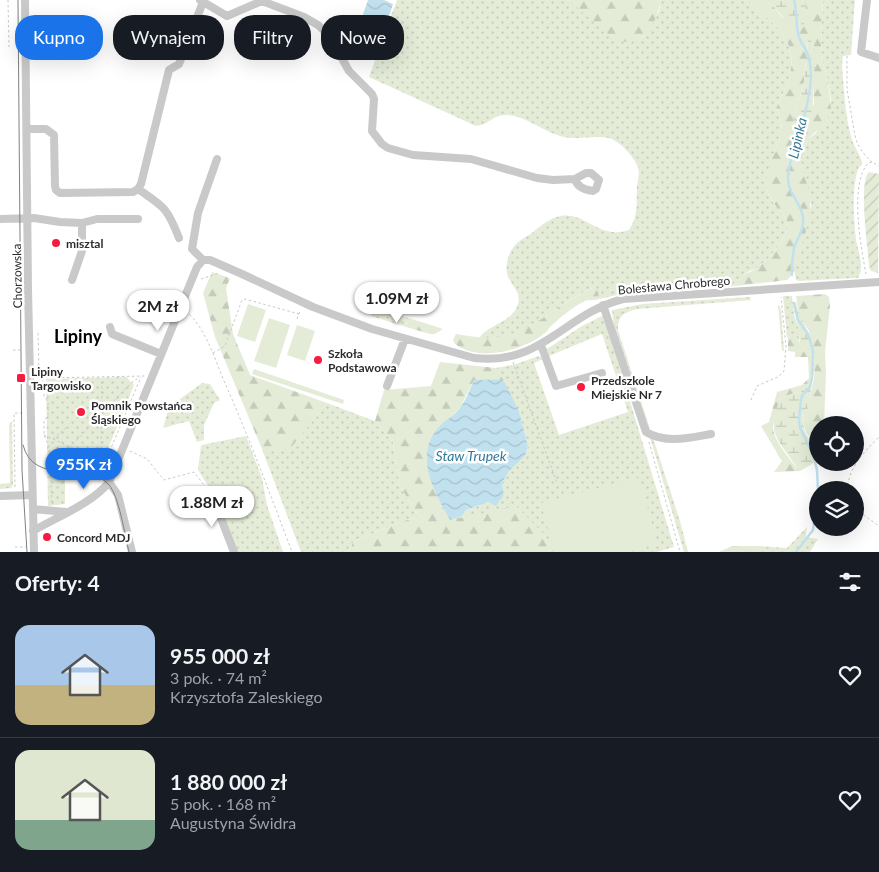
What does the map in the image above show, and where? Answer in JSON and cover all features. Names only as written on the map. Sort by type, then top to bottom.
[{"type":"street","name":"Chorzowska","points":[[25,0],[34,552]]},
{"type":"street","points":[[27,130],[46,129],[54,135],[55,186],[56,190],[60,193],[133,192],[138,190],[169,70],[179,64],[201,1],[227,16],[263,0],[318,25],[329,35],[349,71],[372,94],[374,99],[372,131],[382,144],[407,154],[471,159],[544,179],[575,179]]},
{"type":"street","points":[[867,0],[861,52],[879,58]]},
{"type":"street","points":[[33,530],[98,494],[109,482],[197,267],[203,260],[192,249],[198,213],[217,159]]},
{"type":"street","points":[[138,190],[164,207],[171,217],[179,238]]},
{"type":"street","points":[[0,219],[82,223],[97,219],[138,219]]},
{"type":"street","points":[[60,222],[60,231]]},
{"type":"street","points":[[72,280],[82,251],[82,223]]},
{"type":"street","name":"Bolesława Chrobrego","points":[[203,260],[210,260],[313,307],[405,339],[474,358],[512,360],[541,345],[603,305],[634,298],[879,282]]},
{"type":"street","points":[[603,305],[646,432],[654,436],[672,439],[711,434]]},
{"type":"street","points":[[110,327],[112,334],[161,354]]},
{"type":"street","points":[[387,386],[405,339]]},
{"type":"street","points":[[541,345],[556,386],[602,373]]},
{"type":"street","points":[[109,482],[118,495],[132,552]]},
{"type":"street","points":[[0,496],[32,495]]},
{"type":"street","points":[[212,496],[234,552]]},
{"type":"street","points":[[33,509],[66,512]]},
{"type":"path","points":[[8,0],[9,47]]},
{"type":"path","points":[[847,56],[848,95],[857,143],[865,156],[879,166]]},
{"type":"path","points":[[869,282],[865,273],[858,200],[862,170],[868,163],[872,162]]},
{"type":"path","points":[[198,280],[220,273]]},
{"type":"path","points":[[751,400],[757,386],[778,377],[784,371],[786,346],[780,288]]},
{"type":"path","points":[[213,354],[225,346],[242,300],[245,299],[299,314]]},
{"type":"path","points":[[181,306],[194,318],[213,354],[248,434],[292,552]]},
{"type":"path","points":[[298,319],[301,308]]},
{"type":"path","points":[[520,361],[512,360],[557,483]]},
{"type":"path","points":[[39,371],[43,378],[44,396],[48,402],[48,416],[44,420],[44,436],[50,447],[52,508]]},
{"type":"path","points":[[51,467],[131,383],[141,376]]},
{"type":"path","points":[[98,479],[141,376]]},
{"type":"path","points":[[43,378],[147,376]]},
{"type":"path","points":[[101,461],[102,378]]},
{"type":"path","points":[[11,490],[15,487],[14,413]]},
{"type":"path","points":[[52,440],[67,427]]},
{"type":"path","points":[[646,432],[680,552]]},
{"type":"path","points":[[44,436],[104,463]]},
{"type":"path","points":[[848,481],[854,465],[879,437]]},
{"type":"path","points":[[123,448],[147,459],[164,480],[194,472],[212,496]]},
{"type":"path","points":[[864,515],[879,526]]},
{"type":"green space","points":[[397,0],[569,0],[614,38],[639,39],[644,36],[659,11],[661,0],[746,0],[766,16],[782,33],[791,53],[789,79],[777,107],[781,121],[781,130],[767,181],[769,196],[785,216],[787,222],[785,235],[780,244],[757,268],[744,274],[735,286],[626,293],[599,299],[595,287],[573,298],[518,332],[503,337],[479,338],[488,329],[510,317],[517,307],[518,294],[507,272],[507,263],[513,247],[549,220],[561,216],[578,218],[600,229],[609,231],[629,230],[636,214],[638,167],[618,142],[609,138],[560,136],[521,118],[507,115],[498,116],[476,126],[369,77],[375,60],[404,60],[404,15],[392,15]]},
{"type":"green space","points":[[569,0],[661,0],[653,24],[648,31],[636,41],[627,42],[613,38]]},
{"type":"green space","points":[[746,0],[764,0],[774,7],[782,17],[804,26],[806,0],[823,0],[821,43],[831,109],[827,121],[808,139],[802,152],[801,164],[810,195],[810,214],[797,265],[792,275],[787,280],[735,286],[743,275],[754,270],[770,257],[783,239],[787,228],[785,216],[769,196],[767,181],[769,165],[781,130],[781,121],[777,107],[789,79],[791,53],[782,33]],"holes":[[[808,40],[814,42],[814,104],[796,129],[793,121],[804,82]]]},
{"type":"green space","points":[[764,0],[806,0],[804,26],[801,29],[790,25],[774,7]]},
{"type":"green space","points":[[823,0],[855,0],[851,55],[843,56],[842,65],[848,122],[852,140],[862,165],[856,174],[854,203],[854,223],[861,269],[858,278],[799,281],[796,280],[794,270],[811,205],[801,164],[802,152],[808,139],[816,133],[831,102],[821,43]]},
{"type":"green space","points":[[811,36],[814,42],[812,108],[810,119],[804,130],[798,130],[794,127],[793,121],[804,82],[808,40]]},
{"type":"green space","points":[[869,172],[879,174],[878,273],[871,271],[869,266],[864,188]]},
{"type":"green space","points":[[212,272],[230,278],[226,288],[233,334],[250,375],[327,403],[289,450],[262,449],[215,337],[203,293]]},
{"type":"green space","points":[[595,287],[599,299],[579,304],[559,319],[545,333],[525,345],[500,352],[487,353],[464,349],[454,343],[453,340],[456,334],[488,338],[512,334]]},
{"type":"green space","points":[[825,294],[829,297],[830,306],[825,352],[824,416],[809,416],[809,437],[803,424],[804,412],[814,378],[815,359],[809,331],[799,316],[796,296]]},
{"type":"green space","points":[[783,296],[792,296],[794,315],[800,333],[799,340],[788,335],[787,338]]},
{"type":"green space","points":[[750,297],[751,300],[637,309],[625,313],[620,318],[618,330],[651,432],[649,431],[614,326],[612,310],[643,304]]},
{"type":"green space","points":[[796,302],[810,335],[815,357],[814,372],[803,421],[809,440],[809,466],[800,471],[781,445],[774,430],[776,411],[781,398],[804,390],[809,383],[812,368],[811,354],[800,343],[793,303]]},
{"type":"green space","points":[[248,304],[266,310],[255,342],[237,336]]},
{"type":"green space","points":[[778,304],[781,309],[784,351],[782,351]]},
{"type":"green space","points":[[374,308],[412,319],[403,326],[371,316]]},
{"type":"green space","points":[[604,315],[674,547],[657,552],[550,552],[545,535],[450,520],[462,516],[466,510],[488,502],[496,505],[504,495],[502,483],[510,470],[525,456],[528,446],[519,411],[496,368],[516,364],[539,356],[543,359],[534,363],[559,435],[628,412],[602,334],[549,356],[547,349],[582,326]]},
{"type":"green space","points":[[269,318],[290,325],[276,368],[254,361]]},
{"type":"green space","points":[[412,319],[443,329],[435,334],[430,334],[403,326]]},
{"type":"green space","points":[[297,325],[315,331],[305,361],[287,355]]},
{"type":"green space","points":[[791,333],[796,335],[802,347],[810,352],[812,361],[811,378],[810,383],[804,390],[781,398],[775,415],[773,431],[782,449],[800,471],[774,472],[782,461],[761,426],[769,422],[777,392],[802,385],[809,378],[808,357],[795,357],[795,352],[788,351],[788,335]]},
{"type":"green space","points":[[440,362],[496,368],[503,379],[474,380],[460,408],[437,429],[450,520],[516,506],[545,535],[550,552],[349,552],[353,542],[400,522],[419,517],[400,486],[393,442],[375,421],[384,390],[431,386]]},
{"type":"green space","points":[[254,369],[344,400],[343,404],[252,374]]},
{"type":"green space","points":[[126,377],[134,385],[96,478],[65,475],[65,504],[48,506],[46,379]]},
{"type":"green space","points":[[202,383],[210,384],[220,400],[214,403],[204,425],[204,440],[197,442],[189,421],[163,428],[169,407]]},
{"type":"green space","points":[[327,403],[375,421],[393,442],[400,486],[419,517],[400,522],[353,542],[349,552],[301,552],[262,449],[289,449]]},
{"type":"green space","points":[[12,421],[13,485],[11,488],[0,489],[0,484],[10,483],[9,424]]},
{"type":"green space","points":[[246,436],[262,478],[267,505],[283,552],[237,552],[214,495],[198,470],[201,445]]},
{"type":"green space","points":[[650,437],[653,438],[688,552],[684,552]]},
{"type":"green space","points":[[640,477],[657,544],[627,552],[554,552],[541,503]]},
{"type":"green space","points":[[807,527],[806,537],[818,539],[810,552],[758,552],[759,546],[787,548]]},
{"type":"green space","points":[[732,546],[759,546],[758,552],[719,552]]},
{"type":"water","points":[[368,0],[384,0],[393,4],[389,15],[363,15]]},
{"type":"water","name":"Staw Trupek","points":[[503,379],[519,411],[528,446],[525,456],[510,470],[502,483],[504,495],[496,506],[488,502],[466,510],[462,516],[450,520],[438,498],[429,475],[427,452],[430,440],[439,426],[460,408],[474,380]]},
{"type":"waterway","name":"Lipinka","points":[[792,275],[793,252],[802,228],[803,217],[790,189],[788,177],[790,163],[807,106],[811,74],[808,55],[798,34],[794,0]]},
{"type":"waterway","name":"Lipinka","points":[[794,303],[798,320],[808,334],[813,351],[812,378],[809,389],[803,394],[801,399],[799,420],[800,428],[813,454],[818,481]]},
{"type":"waterway","name":"Lipinka","points":[[796,552],[809,535]]},
{"type":"tram line","points":[[18,0],[22,470],[27,552]]},
{"type":"tram line","points":[[23,445],[29,458],[38,466],[49,470],[88,474],[99,478],[109,485],[113,490],[119,507],[129,552]]},
{"type":"place","name":"misztal","points":[[56,243]]},
{"type":"place","name":"Szkoła Podstawowa","points":[[318,360]]},
{"type":"place","name":"Lipiny Targowisko","points":[[21,378]]},
{"type":"place","name":"Przedszkole Miejskie Nr 7","points":[[581,387]]},
{"type":"place","name":"Pomnik Powstańca Śląskiego","points":[[81,412]]},
{"type":"place","name":"Concord MDJ","points":[[47,537]]},
{"type":"district","name":"Lipiny","points":[[78,336]]}]
